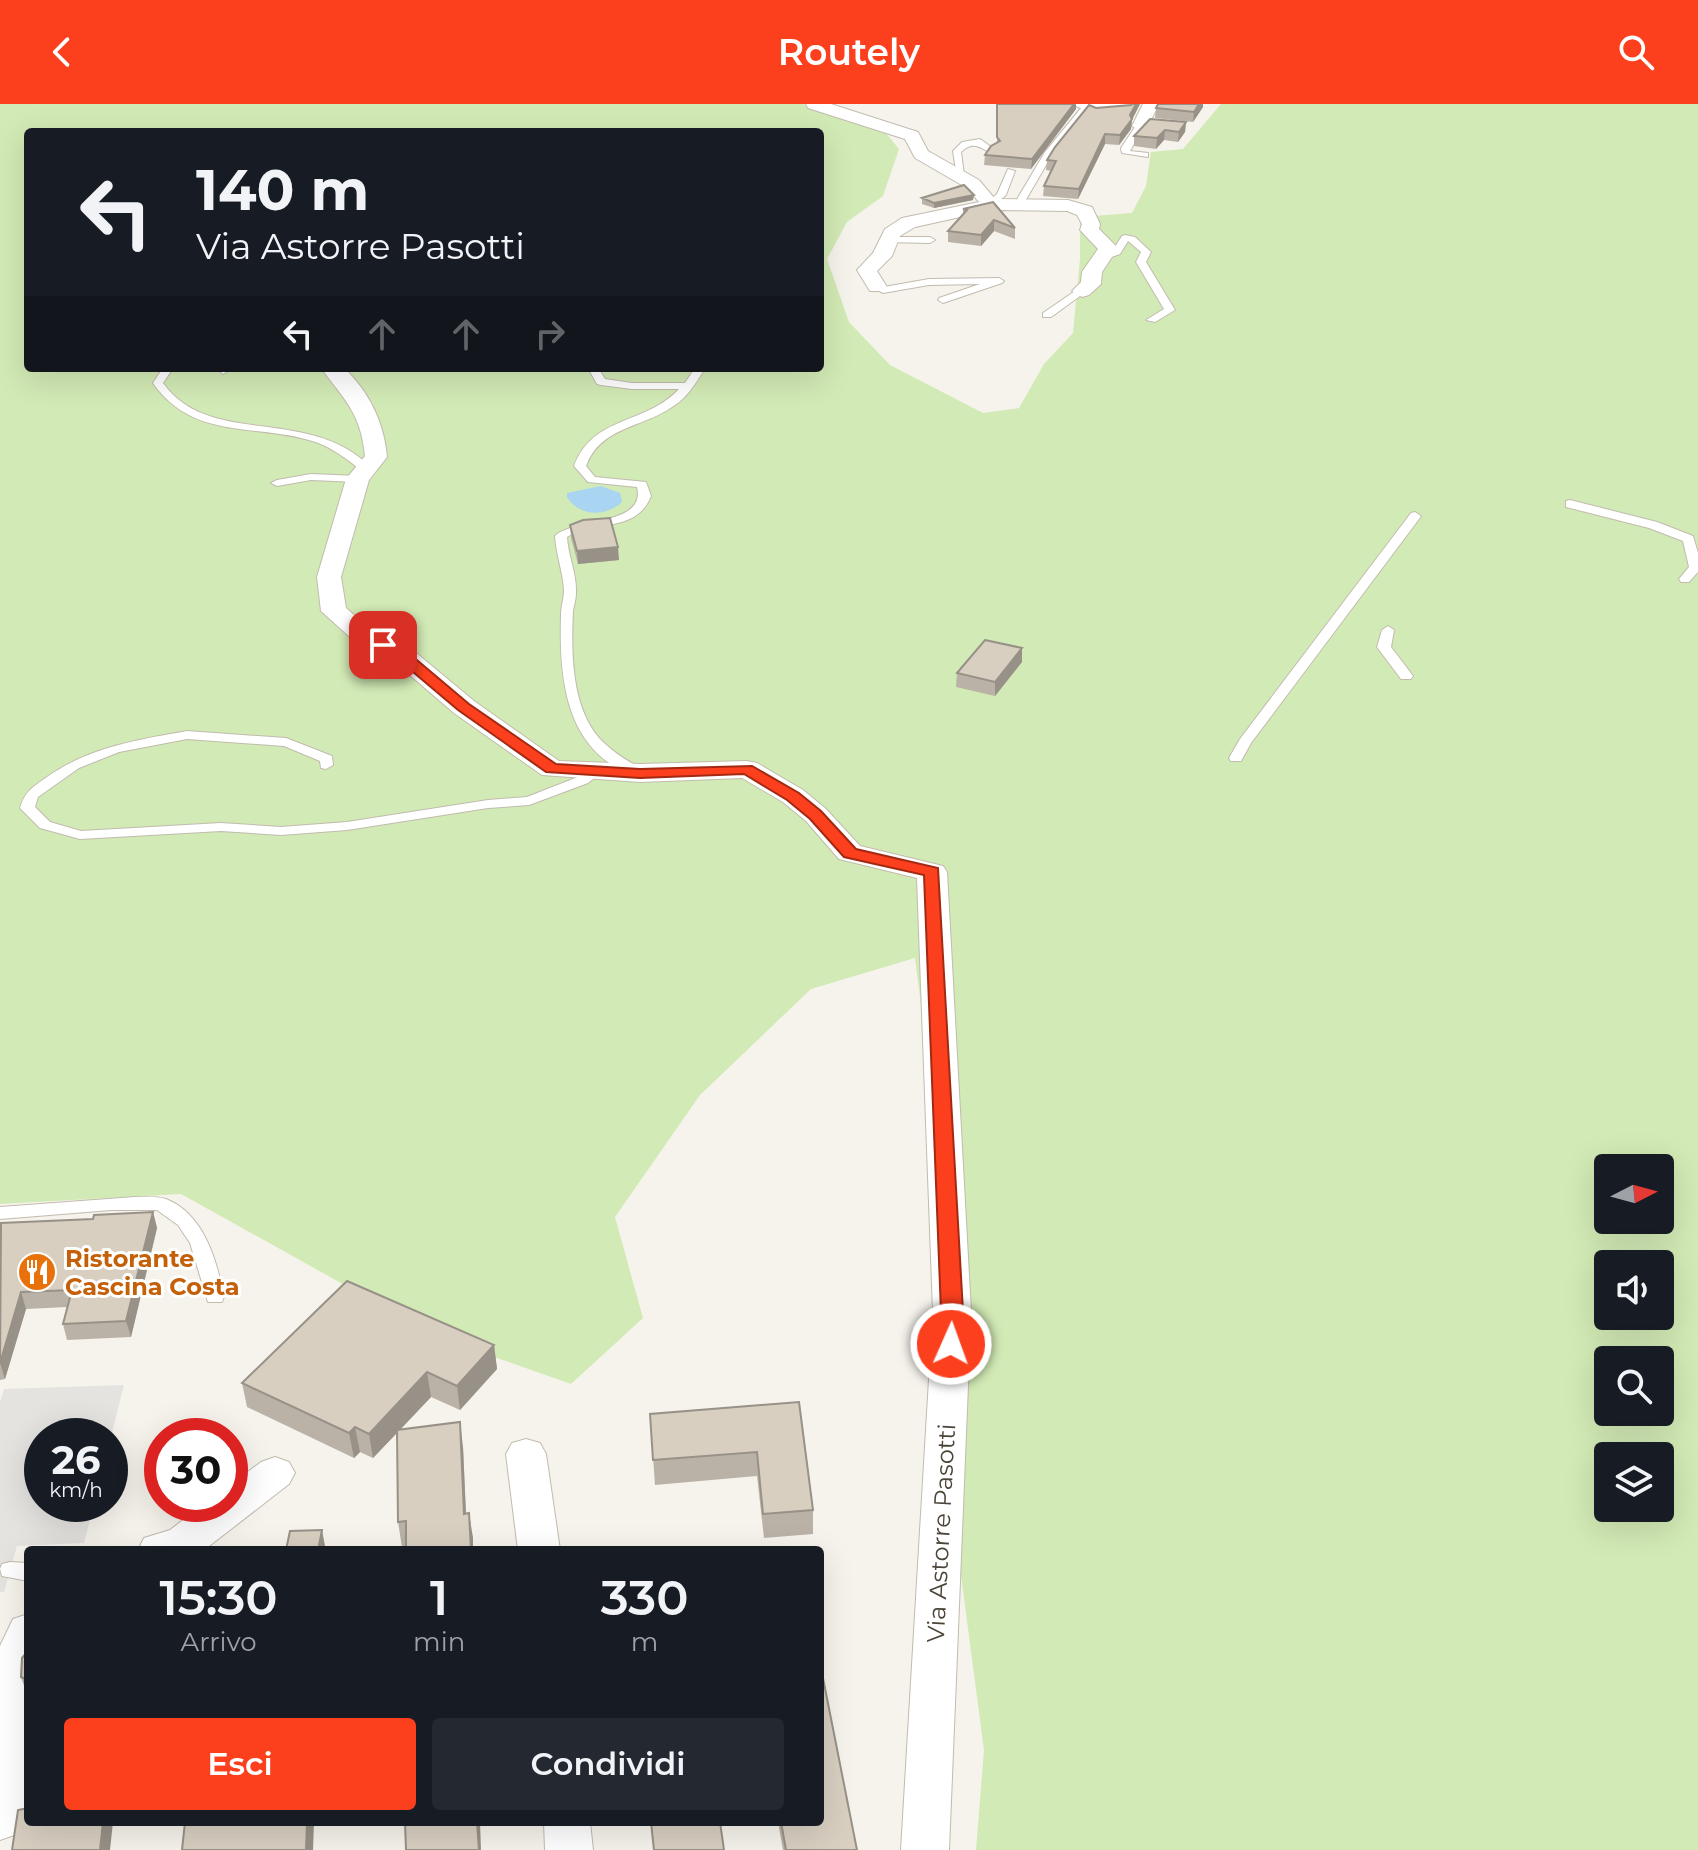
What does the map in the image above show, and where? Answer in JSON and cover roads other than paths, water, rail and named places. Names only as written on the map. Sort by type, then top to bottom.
[{"type":"street","points":[[814,104],[912,136],[921,154],[973,184],[990,204]]},
{"type":"street","points":[[1082,106],[1110,110],[1124,108],[1127,104]]},
{"type":"street","points":[[1144,125],[1151,104]]},
{"type":"street","points":[[893,129],[914,122]]},
{"type":"street","points":[[877,287],[867,270],[882,256],[892,233],[909,222],[975,210],[990,204],[1068,206],[1085,211],[1091,224],[1089,230],[1108,248],[1092,272],[1091,284],[1082,291]]},
{"type":"street","name":"Via Astorre Pasotti","points":[[337,372],[349,382],[375,432],[376,457],[362,474],[329,577],[334,611],[360,633],[406,658],[464,707],[552,769],[640,773],[747,769],[793,796],[816,815],[850,853],[932,872],[952,1312],[925,1850]]},
{"type":"street","points":[[526,1454],[538,1546]]},
{"type":"street","points":[[172,1546],[184,1542],[275,1473]]},
{"type":"street","points":[[0,1819],[3,1802],[2,1732],[24,1640]]},
{"type":"street","points":[[567,1826],[569,1850]]},
{"type":"lane","points":[[1021,201],[1048,154],[1082,106]]},
{"type":"lane","points":[[1144,125],[1125,148],[1126,153],[1145,155]]},
{"type":"lane","points":[[960,175],[957,151],[965,144],[980,142],[993,151]]},
{"type":"lane","points":[[990,204],[1001,195],[1011,171]]},
{"type":"lane","points":[[1103,257],[1117,252],[1125,238],[1132,239],[1146,252],[1141,262],[1170,310],[1151,320]]},
{"type":"lane","points":[[888,240],[930,240]]},
{"type":"lane","points":[[877,287],[883,290],[929,282],[999,281],[943,300]]},
{"type":"lane","points":[[1047,315],[1082,291]]},
{"type":"lane","points":[[165,372],[158,383],[164,396],[184,410],[224,423],[314,438],[362,474]]},
{"type":"lane","points":[[595,372],[601,382],[632,386],[689,386]]},
{"type":"lane","points":[[640,773],[615,761],[586,734],[570,693],[566,649],[570,594],[561,536],[568,531],[632,515],[643,501],[645,490],[642,484],[592,480],[580,466],[582,453],[602,433],[650,416],[669,405],[689,386],[698,372]]},
{"type":"lane","points":[[277,483],[362,474]]},
{"type":"lane","points":[[1570,504],[1653,525],[1689,539],[1695,568],[1685,579]]},
{"type":"lane","points":[[1236,758],[1415,516]]},
{"type":"lane","points":[[1388,630],[1384,647],[1406,676]]},
{"type":"lane","points":[[326,765],[327,759],[286,742],[187,735],[116,748],[74,765],[31,795],[27,808],[45,825],[80,835],[221,827],[281,831],[347,826],[488,804],[529,801],[583,780],[596,771]]},
{"type":"lane","points":[[0,1213],[159,1202],[189,1224],[209,1264],[215,1297]]},
{"type":"water","points":[[601,486],[620,493],[622,502],[616,507],[593,513],[578,508],[567,497],[567,493]]},
{"type":"place","name":"Ristorante Cascina Costa","points":[[37,1272]]}]
